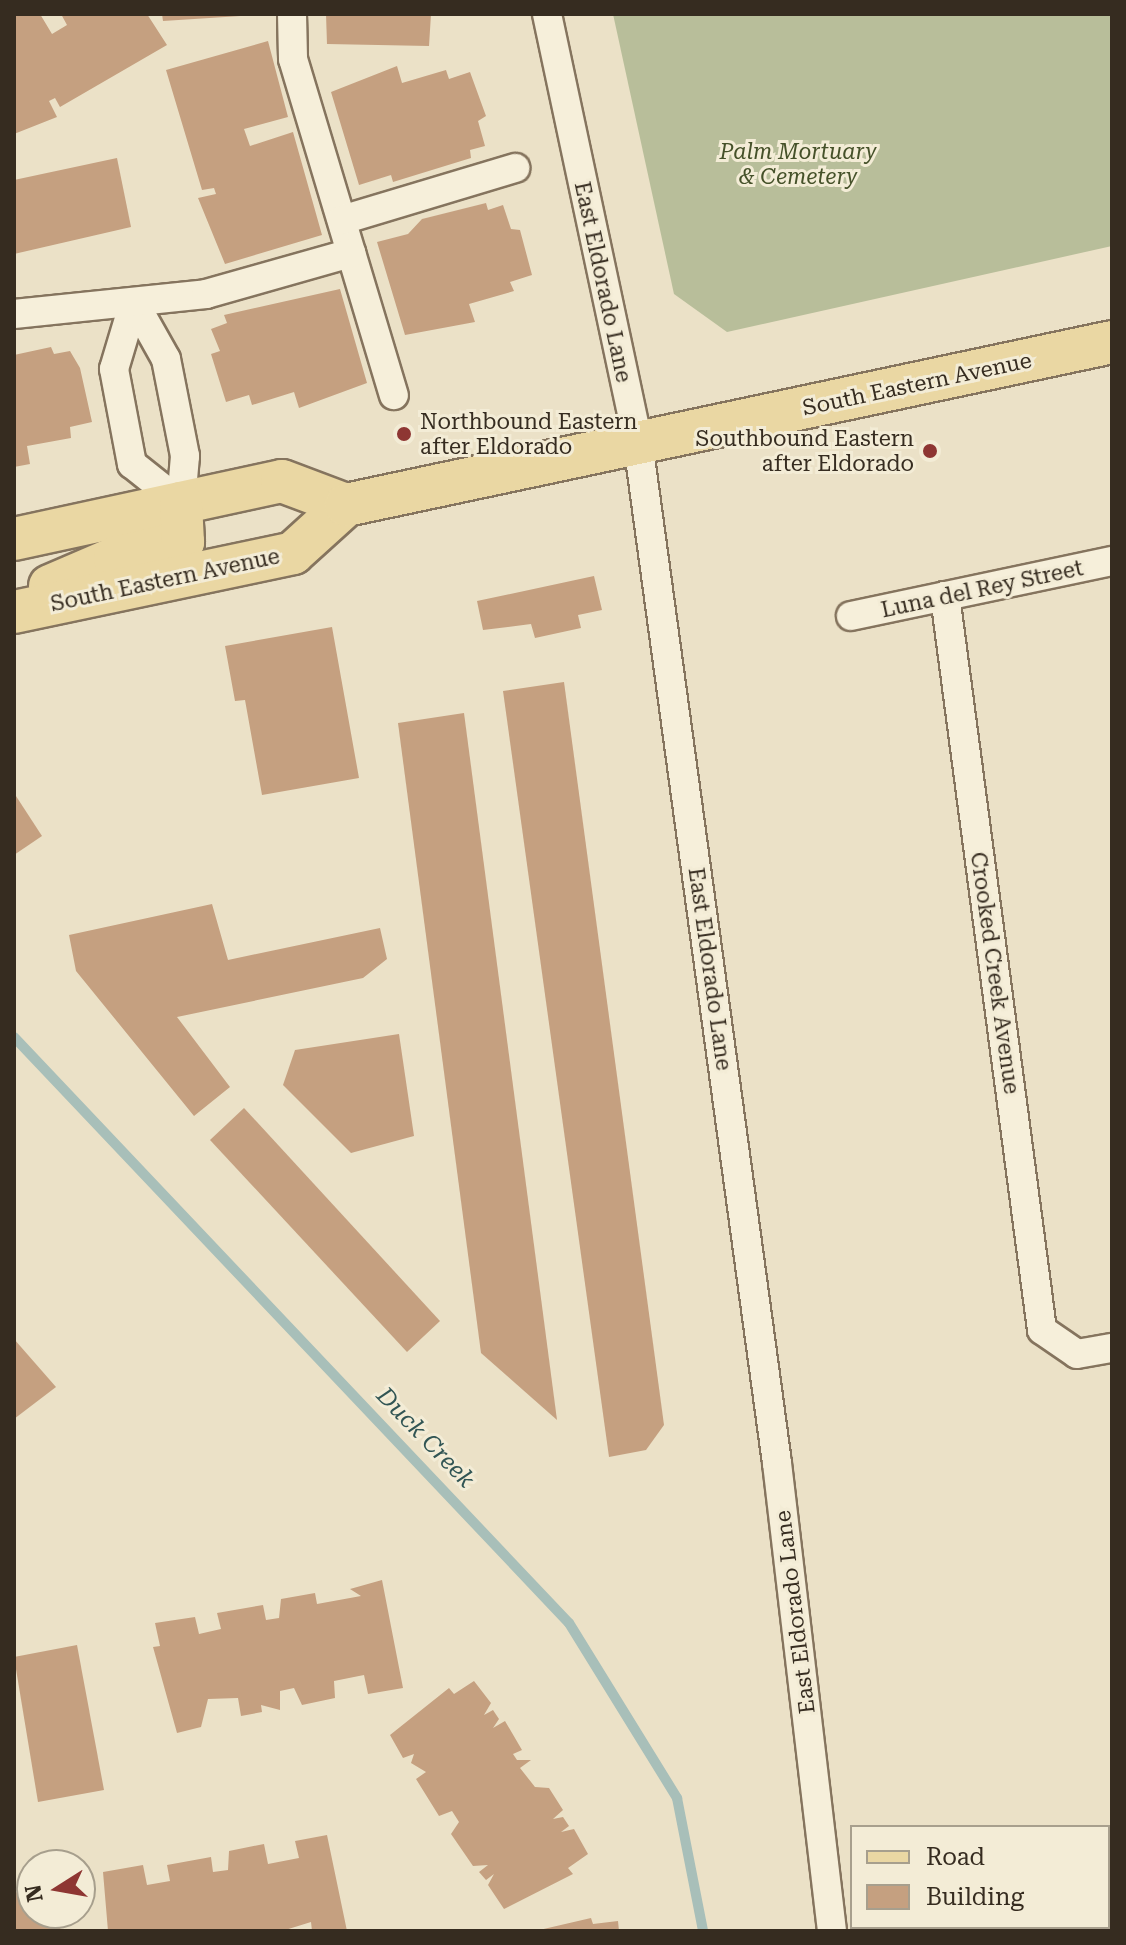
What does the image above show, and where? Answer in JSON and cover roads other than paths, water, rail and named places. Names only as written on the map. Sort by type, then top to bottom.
[{"type":"main road","name":"South Eastern Avenue","points":[[14,609],[293,553],[346,505],[1112,342]]},
{"type":"main road","points":[[14,539],[282,481],[346,505]]},
{"type":"main road","points":[[14,609],[115,558],[183,542],[181,503]]},
{"type":"street","points":[[292,14],[293,59],[394,395]]},
{"type":"street","name":"East Eldorado Lane","points":[[547,14],[638,443],[777,1463],[832,1931]]},
{"type":"street","points":[[342,220],[515,168]]},
{"type":"street","points":[[14,314],[206,294],[351,253]]},
{"type":"street","points":[[134,302],[166,359],[185,456],[181,503]]},
{"type":"street","points":[[134,302],[114,369],[132,464],[181,503]]},
{"type":"street","name":"Luna del Rey Street","points":[[851,616],[1112,561]]},
{"type":"street","name":"Crooked Creek Avenue","points":[[945,596],[1042,1330],[1056,1344],[1077,1354],[1112,1348]]},
{"type":"waterway","name":"Duck Creek","points":[[14,1037],[569,1623],[677,1798],[703,1931]]},
{"type":"place","name":"Northbound Eastern after Eldorado","points":[[404,434]]},
{"type":"place","name":"Southbound Eastern after Eldorado","points":[[930,451]]},
{"type":"park label","name":"Palm Mortuary & Cemetery","points":[[798,164]]}]
